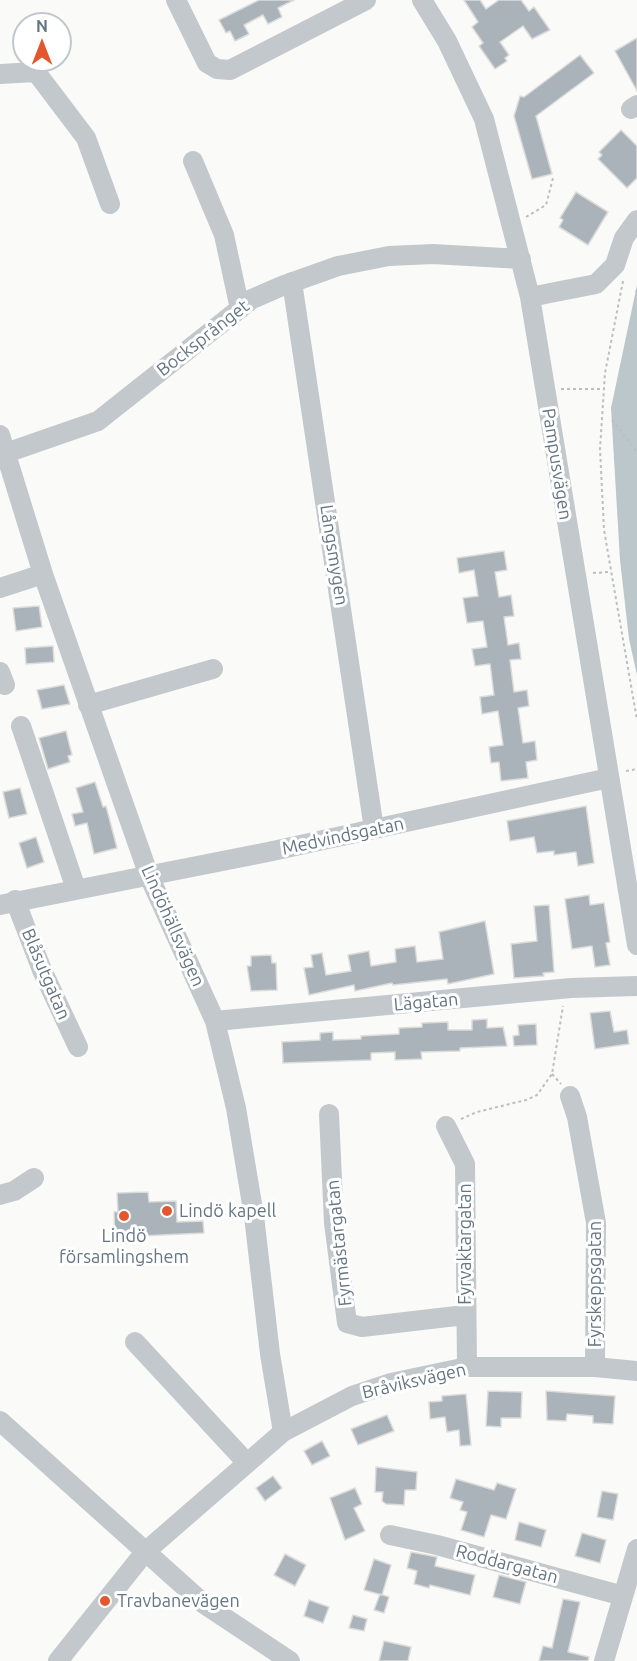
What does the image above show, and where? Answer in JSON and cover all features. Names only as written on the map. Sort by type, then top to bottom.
[{"type":"street","points":[[176,0],[207,63],[217,69],[230,70],[366,0]]},
{"type":"street","name":"Pampusvägen","points":[[422,0],[447,41],[484,119],[530,297],[637,945]]},
{"type":"street","points":[[0,74],[36,72],[86,138],[110,204]]},
{"type":"street","points":[[193,161],[224,235],[240,309]]},
{"type":"street","points":[[530,297],[596,284],[615,265],[624,238],[637,220]]},
{"type":"street","name":"Bocksprånget","points":[[3,444],[98,421],[252,299],[292,282],[338,266],[389,256],[433,254],[521,259]]},
{"type":"street","name":"Långsmygen","points":[[292,282],[374,829]]},
{"type":"street","name":"Lindöhällsvägen","points":[[3,444],[43,574],[149,876],[215,1021],[236,1108],[251,1195],[270,1354],[283,1432]]},
{"type":"street","points":[[0,588],[43,574]]},
{"type":"street","points":[[88,705],[213,669]]},
{"type":"street","points":[[21,726],[76,889]]},
{"type":"street","name":"Medvindsgatan","points":[[8,902],[149,876],[609,778]]},
{"type":"street","name":"Blåsutgatan","points":[[8,902],[78,1047]]},
{"type":"street","name":"Lägatan","points":[[215,1021],[564,988],[637,986]]},
{"type":"street","name":"Fyrskeppsgatan","points":[[570,1096],[577,1117],[596,1223],[595,1366]]},
{"type":"street","name":"Fyrmästargatan","points":[[328,1114],[334,1223],[347,1323],[362,1327],[465,1315]]},
{"type":"street","name":"Fyrvaktargatan","points":[[446,1126],[465,1164],[467,1367]]},
{"type":"street","points":[[0,1195],[14,1191],[34,1178]]},
{"type":"street","points":[[135,1342],[247,1463]]},
{"type":"street","name":"Bråviksvägen","points":[[58,1661],[145,1552],[283,1432],[352,1396],[391,1383],[467,1367],[595,1366],[637,1371]]},
{"type":"street","points":[[0,1421],[204,1604],[290,1661]]},
{"type":"street","name":"Roddargatan","points":[[390,1535],[629,1587]]},
{"type":"street","points":[[604,1661],[629,1587],[637,1549]]},
{"type":"path","points":[[513,225],[546,205],[553,178]]},
{"type":"path","points":[[625,274],[610,339],[603,389],[600,449],[604,530],[637,720]]},
{"type":"path","points":[[545,389],[603,389]]},
{"type":"path","points":[[612,420],[637,452]]},
{"type":"path","points":[[446,1126],[477,1112],[537,1095],[552,1074],[564,988]]},
{"type":"shaded area","points":[[637,285],[637,675],[629,639],[620,560],[611,408]]},
{"type":"building","points":[[259,0],[294,0],[278,8],[282,17],[268,24],[263,15],[244,25],[249,34],[235,41],[230,31],[226,33],[219,20]]},
{"type":"building","points":[[464,0],[480,0],[486,9],[499,0],[521,0],[529,11],[534,7],[550,30],[532,39],[523,26],[500,42],[509,55],[505,58],[507,61],[495,69],[479,46],[483,43],[472,27],[478,22]]},
{"type":"building","points":[[637,38],[637,91],[615,51]]},
{"type":"building","points":[[580,55],[594,73],[536,116],[552,174],[532,179],[514,116],[520,96],[524,97]]},
{"type":"building","points":[[621,130],[637,146],[637,178],[627,188],[598,159],[602,155],[599,152]]},
{"type":"building","points":[[576,192],[608,212],[588,245],[559,227],[563,220],[560,218]]},
{"type":"building","points":[[504,551],[507,570],[495,572],[499,597],[511,595],[514,616],[504,617],[508,645],[519,643],[521,659],[510,660],[514,692],[527,690],[529,706],[518,708],[523,743],[535,741],[537,760],[526,762],[528,778],[501,781],[499,762],[491,763],[489,747],[503,745],[498,711],[482,714],[480,697],[494,695],[490,664],[475,666],[472,649],[487,647],[483,621],[467,623],[463,598],[478,596],[474,570],[459,573],[457,558]]},
{"type":"building","points":[[39,606],[42,627],[16,631],[13,608]]},
{"type":"building","points":[[53,646],[54,662],[26,664],[25,648]]},
{"type":"building","points":[[64,685],[70,704],[42,709],[37,690]]},
{"type":"building","points":[[66,731],[72,755],[68,756],[70,762],[48,769],[39,738]]},
{"type":"building","points":[[95,782],[103,807],[106,806],[117,848],[94,854],[87,823],[75,826],[72,814],[83,812],[76,788]]},
{"type":"building","points":[[20,788],[27,814],[9,818],[3,792]]},
{"type":"building","points":[[586,806],[594,863],[578,866],[576,852],[554,855],[554,851],[537,853],[534,837],[510,841],[507,821]]},
{"type":"building","points":[[36,837],[44,862],[27,868],[19,843]]},
{"type":"building","points":[[589,895],[590,905],[604,903],[610,942],[606,943],[610,965],[595,967],[592,946],[572,949],[565,899]]},
{"type":"building","points":[[549,905],[554,972],[543,973],[544,976],[514,978],[511,944],[537,941],[534,906]]},
{"type":"building","points":[[485,921],[494,974],[448,984],[447,979],[393,985],[392,983],[355,991],[354,985],[309,995],[304,968],[313,967],[311,955],[322,953],[326,975],[351,971],[348,955],[369,951],[371,966],[396,962],[395,949],[415,946],[417,962],[443,959],[439,932]]},
{"type":"building","points":[[271,955],[272,963],[276,963],[277,990],[251,991],[247,966],[251,966],[251,956]]},
{"type":"building","points":[[610,1011],[614,1032],[627,1030],[629,1044],[595,1049],[590,1013]]},
{"type":"building","points":[[487,1019],[487,1028],[503,1027],[507,1046],[421,1052],[422,1059],[395,1060],[395,1052],[371,1053],[371,1060],[283,1063],[282,1042],[320,1040],[320,1033],[333,1032],[333,1040],[361,1039],[361,1036],[399,1034],[399,1028],[422,1027],[422,1023],[448,1022],[448,1030],[472,1030],[472,1020]]},
{"type":"building","points":[[536,1024],[537,1045],[514,1046],[513,1036],[519,1035],[518,1025]]},
{"type":"building","points":[[148,1192],[149,1202],[176,1201],[177,1222],[203,1221],[204,1233],[141,1236],[142,1243],[115,1244],[114,1212],[118,1212],[117,1193]]},
{"type":"building","points":[[488,1391],[522,1392],[521,1418],[501,1418],[501,1427],[486,1426]]},
{"type":"building","points":[[546,1391],[615,1396],[613,1424],[593,1423],[593,1416],[567,1414],[566,1421],[547,1420]]},
{"type":"building","points":[[466,1394],[471,1445],[460,1446],[459,1430],[447,1432],[445,1417],[430,1419],[429,1402],[442,1401],[442,1396]]},
{"type":"building","points":[[387,1415],[394,1431],[358,1445],[351,1429]]},
{"type":"building","points":[[322,1441],[330,1456],[312,1465],[304,1451]]},
{"type":"building","points":[[376,1467],[417,1472],[416,1490],[405,1490],[404,1505],[386,1504],[382,1501],[383,1492],[375,1492]]},
{"type":"building","points":[[273,1476],[282,1488],[265,1501],[256,1488]]},
{"type":"building","points":[[456,1479],[494,1490],[497,1483],[516,1489],[506,1519],[491,1515],[484,1537],[461,1530],[467,1512],[460,1510],[463,1502],[450,1498]]},
{"type":"building","points":[[355,1488],[362,1504],[354,1508],[365,1531],[345,1540],[330,1498]]},
{"type":"building","points":[[602,1491],[618,1494],[613,1520],[597,1517]]},
{"type":"building","points":[[519,1522],[546,1530],[541,1547],[515,1540]]},
{"type":"building","points":[[582,1533],[606,1540],[600,1563],[575,1556]]},
{"type":"building","points":[[411,1552],[437,1557],[435,1566],[475,1575],[470,1595],[430,1585],[429,1588],[414,1584],[417,1571],[407,1568]]},
{"type":"building","points":[[285,1554],[306,1565],[295,1586],[274,1575]]},
{"type":"building","points":[[374,1559],[391,1565],[382,1595],[364,1590]]},
{"type":"building","points":[[499,1575],[526,1582],[520,1604],[493,1597]]},
{"type":"building","points":[[380,1594],[389,1597],[384,1613],[374,1610]]},
{"type":"building","points":[[563,1599],[580,1602],[568,1652],[589,1657],[588,1661],[539,1661],[543,1646],[552,1648]]},
{"type":"building","points":[[309,1600],[329,1607],[323,1623],[304,1616]]},
{"type":"building","points":[[353,1615],[367,1619],[364,1631],[349,1628]]},
{"type":"building","points":[[384,1641],[411,1647],[408,1661],[379,1661]]},
{"type":"place","name":"Lindö kapell","points":[[167,1211]]},
{"type":"place","name":"Lindö församlingshem","points":[[124,1216]]},
{"type":"place","name":"Travbanevägen","points":[[105,1601]]}]
